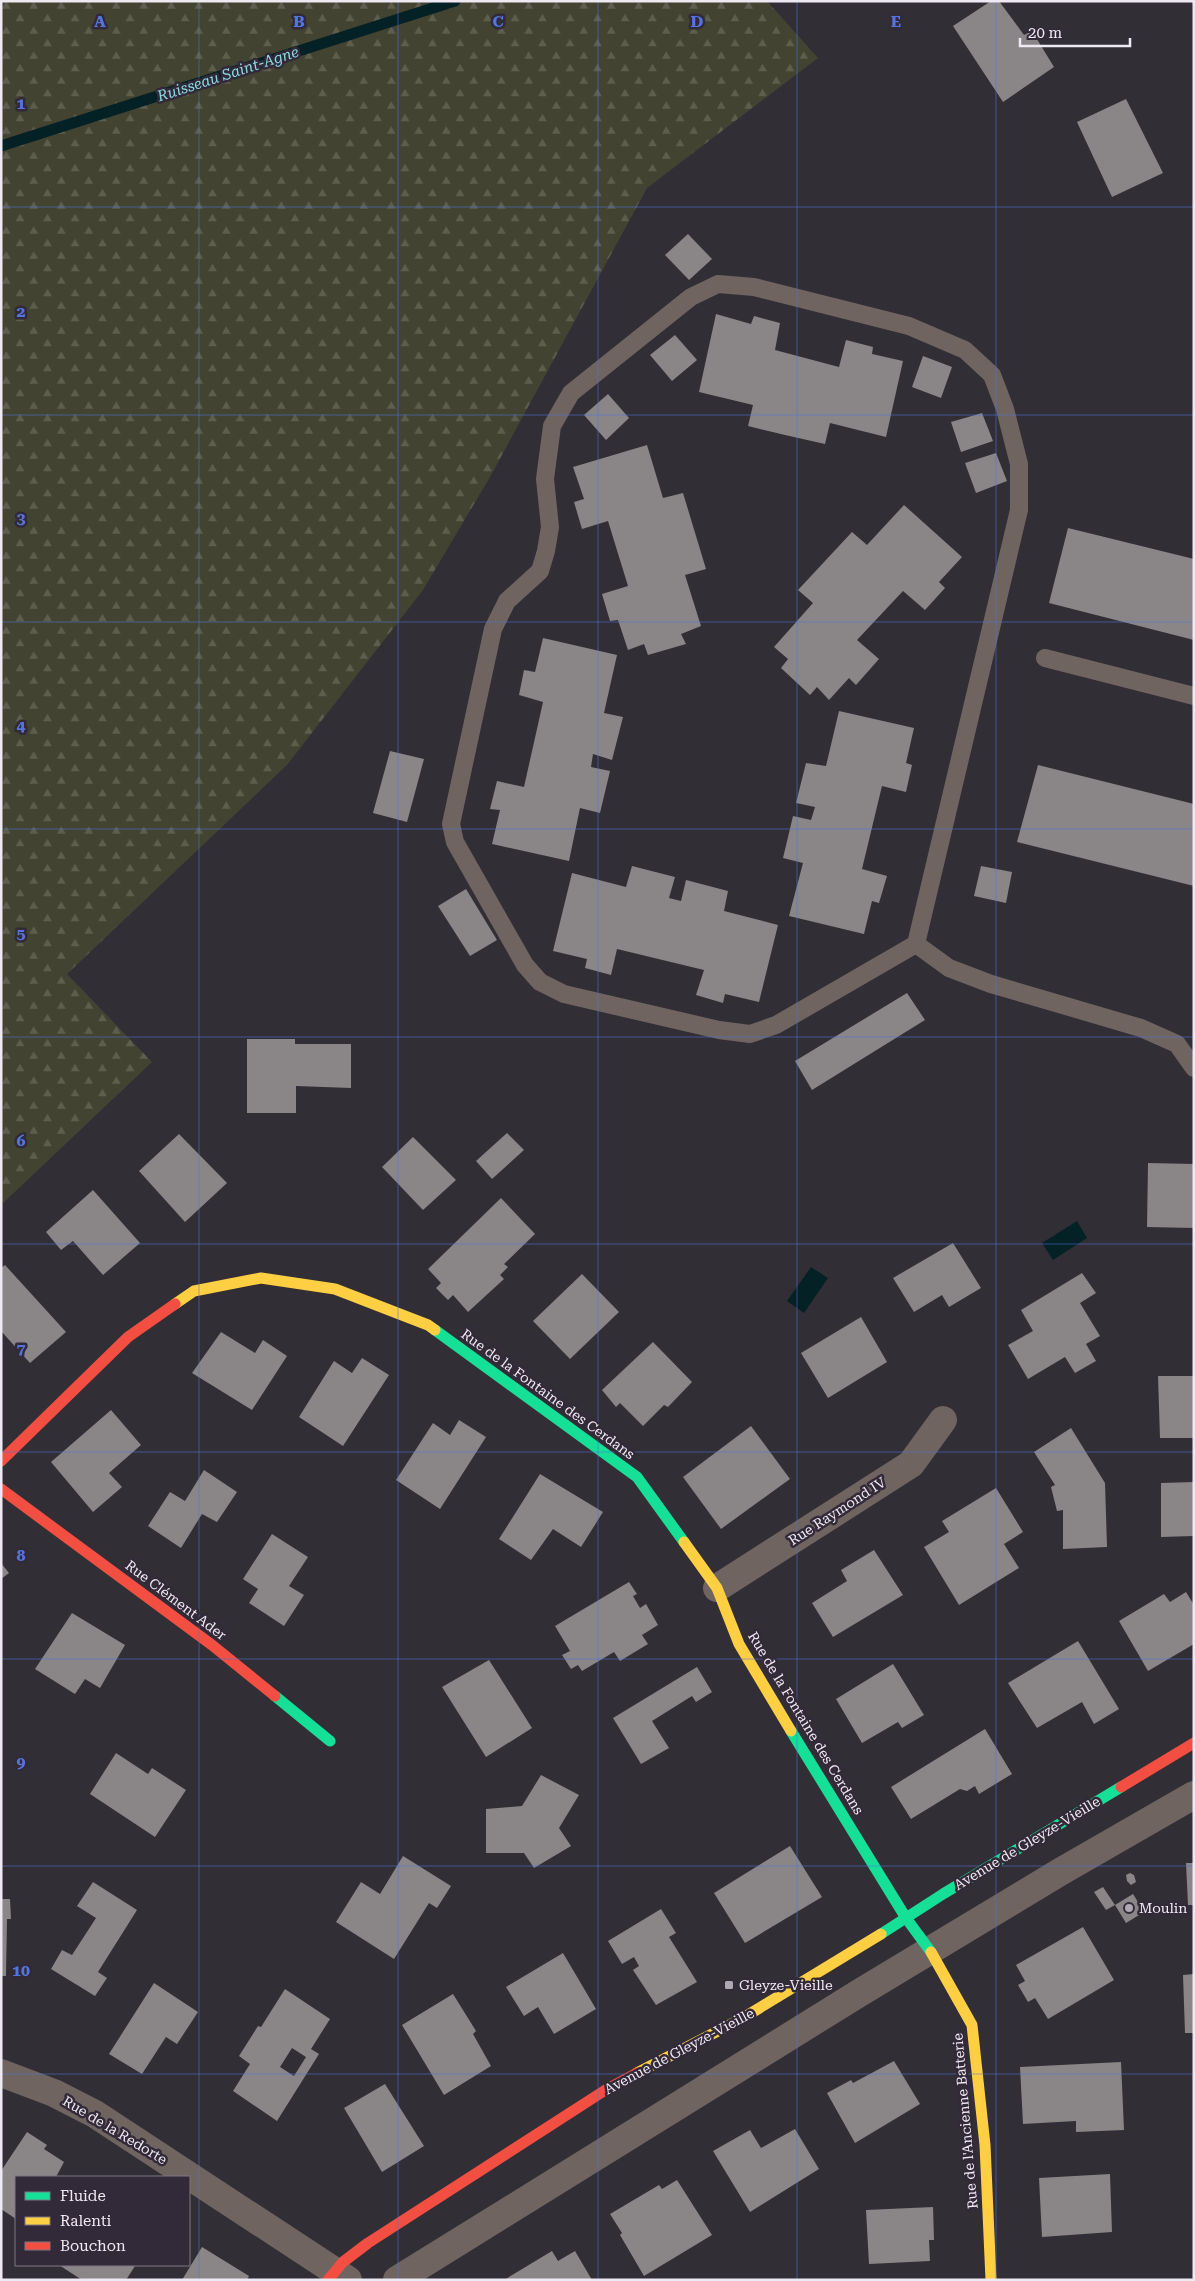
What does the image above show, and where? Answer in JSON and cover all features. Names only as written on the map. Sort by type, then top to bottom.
[{"type":"street","name":"Rue de la Fontaine des Cerdans","points":[[1,1461],[128,1337],[194,1291],[261,1278],[335,1289],[428,1325],[637,1477],[717,1588],[740,1644],[906,1918]]},
{"type":"street","name":"Rue Raymond IV","points":[[717,1588],[911,1464],[944,1420]]},
{"type":"street","name":"Rue Clément Ader","points":[[1,1489],[212,1645],[330,1741]]},
{"type":"street","name":"Avenue de Gleyze-Vieille","points":[[337,2277],[349,2257],[607,2089],[743,2018],[943,1894],[1194,1743]]},
{"type":"street","points":[[397,2280],[930,1951],[1060,1872],[1194,1795]]},
{"type":"street","name":"Rue de l'Ancienne Batterie","points":[[906,1918],[930,1951],[972,2025],[984,2145],[991,2280]]},
{"type":"street","name":"Rue de la Redorte","points":[[1,2074],[54,2093],[95,2114],[187,2176]]},
{"type":"street","name":"Rue de la Redorte","points":[[190,2178],[337,2277]]},
{"type":"lane","points":[[718,284],[754,287],[909,326],[965,350],[992,375],[1005,409],[1019,464],[1019,510],[916,944],[776,1025],[750,1034],[718,1030],[564,994],[540,982],[525,965],[455,842],[451,824],[454,803],[493,628],[507,601],[540,571],[546,551],[550,527],[545,479],[552,426],[571,393],[691,297],[718,284]]},
{"type":"lane","points":[[1045,658],[1194,696]]},
{"type":"lane","points":[[916,944],[949,968],[991,984],[1141,1028],[1177,1044],[1194,1068]]},
{"type":"green space","points":[[1,1],[767,1],[818,58],[647,188],[490,477],[423,590],[287,765],[67,974],[152,1062],[1,1205]]},
{"type":"water","points":[[1077,1221],[1087,1238],[1053,1260],[1042,1243]]},
{"type":"water","points":[[811,1267],[828,1278],[804,1313],[787,1301]]},
{"type":"building","points":[[991,1],[999,1],[1024,35],[1032,31],[1054,67],[1003,102],[953,26]]},
{"type":"building","points":[[1126,99],[1163,173],[1112,197],[1077,122]]},
{"type":"building","points":[[688,234],[712,259],[689,280],[665,255]]},
{"type":"building","points":[[716,314],[751,324],[754,316],[780,323],[775,350],[839,367],[846,340],[873,347],[872,354],[903,361],[886,437],[830,423],[825,444],[785,435],[748,426],[753,405],[699,392]]},
{"type":"building","points":[[675,335],[697,360],[672,381],[650,355]]},
{"type":"building","points":[[923,356],[952,367],[941,398],[912,387]]},
{"type":"building","points":[[608,394],[629,418],[606,440],[584,415]]},
{"type":"building","points":[[982,413],[993,441],[961,452],[951,422]]},
{"type":"building","points":[[647,445],[663,498],[683,493],[706,569],[685,575],[701,626],[681,634],[686,644],[648,655],[644,644],[628,650],[618,620],[610,621],[602,594],[628,586],[608,521],[582,529],[574,502],[584,499],[573,467]]},
{"type":"building","points":[[996,453],[1007,481],[976,493],[965,463]]},
{"type":"building","points":[[904,505],[962,557],[939,582],[945,588],[925,610],[903,591],[857,640],[879,659],[856,685],[849,678],[829,700],[817,687],[810,695],[781,668],[788,659],[774,647],[813,603],[798,590],[852,532],[867,545]]},
{"type":"building","points":[[1068,528],[1194,559],[1194,640],[1049,603]]},
{"type":"building","points":[[543,638],[617,655],[604,713],[623,717],[612,760],[593,754],[591,767],[610,771],[600,813],[580,808],[569,861],[492,844],[500,810],[490,809],[497,781],[524,787],[543,702],[519,695],[524,670],[535,672]]},
{"type":"building","points":[[839,711],[914,728],[906,763],[912,765],[906,792],[882,786],[862,869],[887,876],[879,903],[872,901],[864,934],[789,916],[803,863],[783,858],[793,816],[811,820],[815,807],[796,803],[806,763],[826,766]]},
{"type":"building","points":[[390,751],[424,759],[407,822],[373,813]]},
{"type":"building","points":[[1038,765],[1194,804],[1194,886],[1017,842]]},
{"type":"building","points":[[632,866],[675,877],[669,898],[681,901],[686,880],[728,891],[724,911],[778,925],[759,1002],[725,994],[723,1003],[696,995],[704,970],[617,949],[611,975],[585,968],[587,959],[553,951],[572,873],[626,887]]},
{"type":"building","points":[[981,866],[1012,872],[1006,903],[974,896]]},
{"type":"building","points":[[466,889],[497,940],[470,956],[438,906]]},
{"type":"building","points":[[907,993],[925,1020],[812,1090],[795,1061]]},
{"type":"building","points":[[247,1039],[295,1039],[295,1044],[351,1044],[351,1088],[296,1086],[296,1113],[247,1113]]},
{"type":"building","points":[[507,1133],[524,1150],[492,1179],[476,1161]]},
{"type":"building","points":[[179,1134],[227,1183],[185,1222],[139,1171]]},
{"type":"building","points":[[413,1137],[456,1180],[423,1210],[382,1167]]},
{"type":"building","points":[[1148,1163],[1194,1164],[1194,1228],[1147,1227]]},
{"type":"building","points":[[93,1190],[140,1243],[103,1275],[73,1241],[61,1250],[46,1232]]},
{"type":"building","points":[[501,1198],[535,1234],[504,1264],[508,1267],[500,1275],[504,1279],[468,1312],[453,1295],[448,1300],[436,1288],[441,1283],[428,1269]]},
{"type":"building","points":[[953,1243],[981,1288],[949,1307],[942,1295],[914,1312],[893,1278]]},
{"type":"building","points":[[5,1265],[66,1332],[30,1363],[1,1331],[1,1268]]},
{"type":"building","points":[[1082,1273],[1096,1293],[1080,1303],[1100,1336],[1086,1344],[1096,1361],[1075,1373],[1065,1357],[1028,1379],[1008,1345],[1033,1331],[1021,1310]]},
{"type":"building","points":[[582,1274],[619,1312],[570,1359],[533,1321]]},
{"type":"building","points":[[861,1317],[887,1362],[828,1398],[801,1353]]},
{"type":"building","points":[[221,1332],[255,1353],[263,1340],[287,1356],[252,1410],[192,1373]]},
{"type":"building","points":[[653,1342],[692,1382],[668,1407],[664,1405],[643,1426],[620,1403],[616,1407],[602,1390]]},
{"type":"building","points":[[362,1358],[389,1375],[343,1446],[299,1417],[334,1361],[352,1373]]},
{"type":"building","points":[[1158,1376],[1194,1376],[1194,1438],[1160,1438]]},
{"type":"building","points":[[111,1410],[141,1445],[109,1473],[122,1487],[93,1512],[51,1462]]},
{"type":"building","points":[[459,1420],[486,1437],[440,1509],[396,1480],[433,1423],[450,1435]]},
{"type":"building","points":[[751,1426],[790,1479],[721,1529],[683,1477]]},
{"type":"building","points":[[1071,1428],[1105,1483],[1107,1547],[1063,1549],[1063,1510],[1057,1511],[1051,1487],[1055,1485],[1034,1452]]},
{"type":"building","points":[[204,1470],[237,1492],[217,1522],[202,1514],[181,1548],[148,1526],[170,1492],[185,1501]]},
{"type":"building","points":[[540,1474],[603,1512],[581,1547],[553,1529],[531,1560],[499,1539]]},
{"type":"building","points":[[1194,1482],[1194,1536],[1161,1537],[1161,1483]]},
{"type":"building","points":[[996,1488],[1023,1532],[1004,1544],[1019,1568],[959,1605],[924,1547],[949,1532],[942,1521]]},
{"type":"building","points":[[272,1534],[308,1557],[289,1586],[304,1595],[284,1626],[249,1603],[258,1589],[243,1579]]},
{"type":"building","points":[[874,1550],[903,1595],[833,1637],[812,1603],[847,1581],[841,1570]]},
{"type":"building","points":[[1,1563],[9,1573],[1,1579]]},
{"type":"building","points":[[629,1582],[637,1594],[633,1596],[640,1608],[646,1604],[658,1625],[642,1635],[648,1644],[620,1661],[614,1652],[582,1671],[578,1665],[571,1669],[562,1655],[570,1651],[555,1626]]},
{"type":"building","points":[[1186,1592],[1194,1605],[1194,1644],[1148,1671],[1119,1621],[1164,1594],[1170,1602]]},
{"type":"building","points":[[72,1613],[125,1645],[100,1688],[85,1679],[75,1694],[35,1669]]},
{"type":"building","points":[[1078,1641],[1119,1709],[1094,1724],[1082,1702],[1037,1728],[1008,1683]]},
{"type":"building","points":[[489,1660],[532,1728],[486,1757],[442,1687]]},
{"type":"building","points":[[893,1664],[924,1715],[902,1728],[898,1722],[862,1743],[836,1699]]},
{"type":"building","points":[[697,1667],[712,1692],[696,1702],[692,1696],[652,1721],[669,1748],[641,1764],[613,1718]]},
{"type":"building","points":[[985,1729],[1012,1774],[979,1794],[975,1786],[967,1791],[960,1789],[911,1819],[891,1787]]},
{"type":"building","points":[[116,1753],[148,1774],[152,1768],[186,1790],[155,1837],[90,1794]]},
{"type":"building","points":[[541,1775],[579,1795],[559,1828],[571,1846],[534,1868],[524,1853],[486,1853],[486,1809],[522,1806]]},
{"type":"building","points":[[790,1846],[822,1897],[745,1943],[714,1893]]},
{"type":"building","points":[[403,1856],[451,1886],[437,1908],[429,1903],[394,1959],[336,1922],[361,1882],[380,1894]]},
{"type":"building","points":[[1186,1863],[1194,1863],[1194,1905],[1188,1905]]},
{"type":"building","points":[[1130,1873],[1134,1875],[1136,1882],[1131,1885],[1127,1881],[1126,1875]]},
{"type":"building","points":[[93,1882],[137,1910],[98,1972],[107,1978],[95,1996],[51,1969],[62,1950],[72,1955],[96,1918],[77,1906]]},
{"type":"building","points":[[1103,1887],[1115,1905],[1106,1910],[1094,1892]]},
{"type":"building","name":"Moulin","points":[[1133,1894],[1144,1912],[1126,1923],[1115,1905]]},
{"type":"building","points":[[1,1899],[10,1899],[11,1919],[7,1919],[6,1976],[1,1976]]},
{"type":"building","points":[[661,1909],[676,1933],[669,1937],[697,1982],[656,2005],[633,1970],[639,1966],[634,1957],[622,1964],[608,1941]]},
{"type":"building","points":[[1083,1927],[1114,1980],[1048,2019],[1035,1998],[1028,2002],[1018,1985],[1025,1981],[1016,1965]]},
{"type":"building","points":[[563,1953],[596,2009],[554,2034],[538,2007],[524,2016],[506,1987]]},
{"type":"building","points":[[1194,1974],[1194,2033],[1185,2033],[1183,1975]]},
{"type":"building","points":[[154,1983],[198,2012],[177,2044],[166,2037],[142,2074],[109,2054]]},
{"type":"building","points":[[285,1989],[330,2019],[311,2049],[319,2054],[277,2121],[233,2091],[250,2064],[239,2056],[258,2026],[261,2027]],"holes":[[[292,2048],[306,2057],[294,2076],[280,2067]]]},
{"type":"building","points":[[453,1994],[476,2031],[473,2034],[491,2066],[444,2095],[402,2025]]},
{"type":"building","points":[[894,2061],[920,2104],[855,2143],[827,2093],[851,2080],[853,2083]]},
{"type":"building","points":[[1121,2062],[1124,2130],[1076,2132],[1076,2121],[1023,2124],[1020,2067]]},
{"type":"building","points":[[385,2084],[424,2146],[382,2172],[344,2108]]},
{"type":"building","points":[[795,2129],[819,2169],[750,2212],[713,2151],[750,2130],[761,2148]]},
{"type":"building","points":[[27,2132],[47,2145],[44,2149],[64,2162],[57,2176],[15,2176],[15,2218],[1,2209],[1,2171]]},
{"type":"building","points":[[1110,2174],[1112,2232],[1042,2237],[1039,2178]]},
{"type":"building","points":[[677,2180],[712,2235],[644,2276],[610,2214],[659,2185],[662,2189]]},
{"type":"building","points":[[933,2207],[934,2240],[929,2240],[930,2261],[869,2264],[866,2210]]},
{"type":"building","points":[[202,2247],[249,2276],[247,2280],[182,2280]]},
{"type":"building","points":[[552,2251],[558,2261],[575,2251],[592,2280],[504,2280]]},
{"type":"building","points":[[61,2266],[135,2266],[126,2280],[82,2280]]},
{"type":"waterway","name":"Ruisseau Saint-Agne","points":[[1,146],[455,1]]},
{"type":"traffic: fast","points":[[435,1330],[637,1477],[684,1542]]},
{"type":"traffic: fast","points":[[275,1696],[330,1741]]},
{"type":"traffic: fast","points":[[791,1731],[906,1918],[931,1952]]},
{"type":"traffic: fast","points":[[881,1934],[943,1894],[1121,1787]]},
{"type":"traffic: slow","points":[[175,1304],[194,1291],[261,1278],[335,1289],[428,1325],[435,1330]]},
{"type":"traffic: slow","points":[[684,1542],[717,1588],[739,1644],[791,1731]]},
{"type":"traffic: slow","points":[[637,2073],[743,2018],[881,1934]]},
{"type":"traffic: slow","points":[[931,1952],[972,2025],[985,2145],[991,2280]]},
{"type":"traffic: jam","points":[[1,1461],[128,1337],[175,1304]]},
{"type":"traffic: jam","points":[[1,1489],[212,1645],[275,1696]]},
{"type":"traffic: jam","points":[[1121,1787],[1194,1743]]},
{"type":"traffic: jam","points":[[328,2280],[343,2262],[368,2243],[607,2089],[637,2073]]},
{"type":"place","name":"Moulin","points":[[1129,1908]]},
{"type":"place","name":"Gleyze-Vieille","points":[[729,1985]]}]
